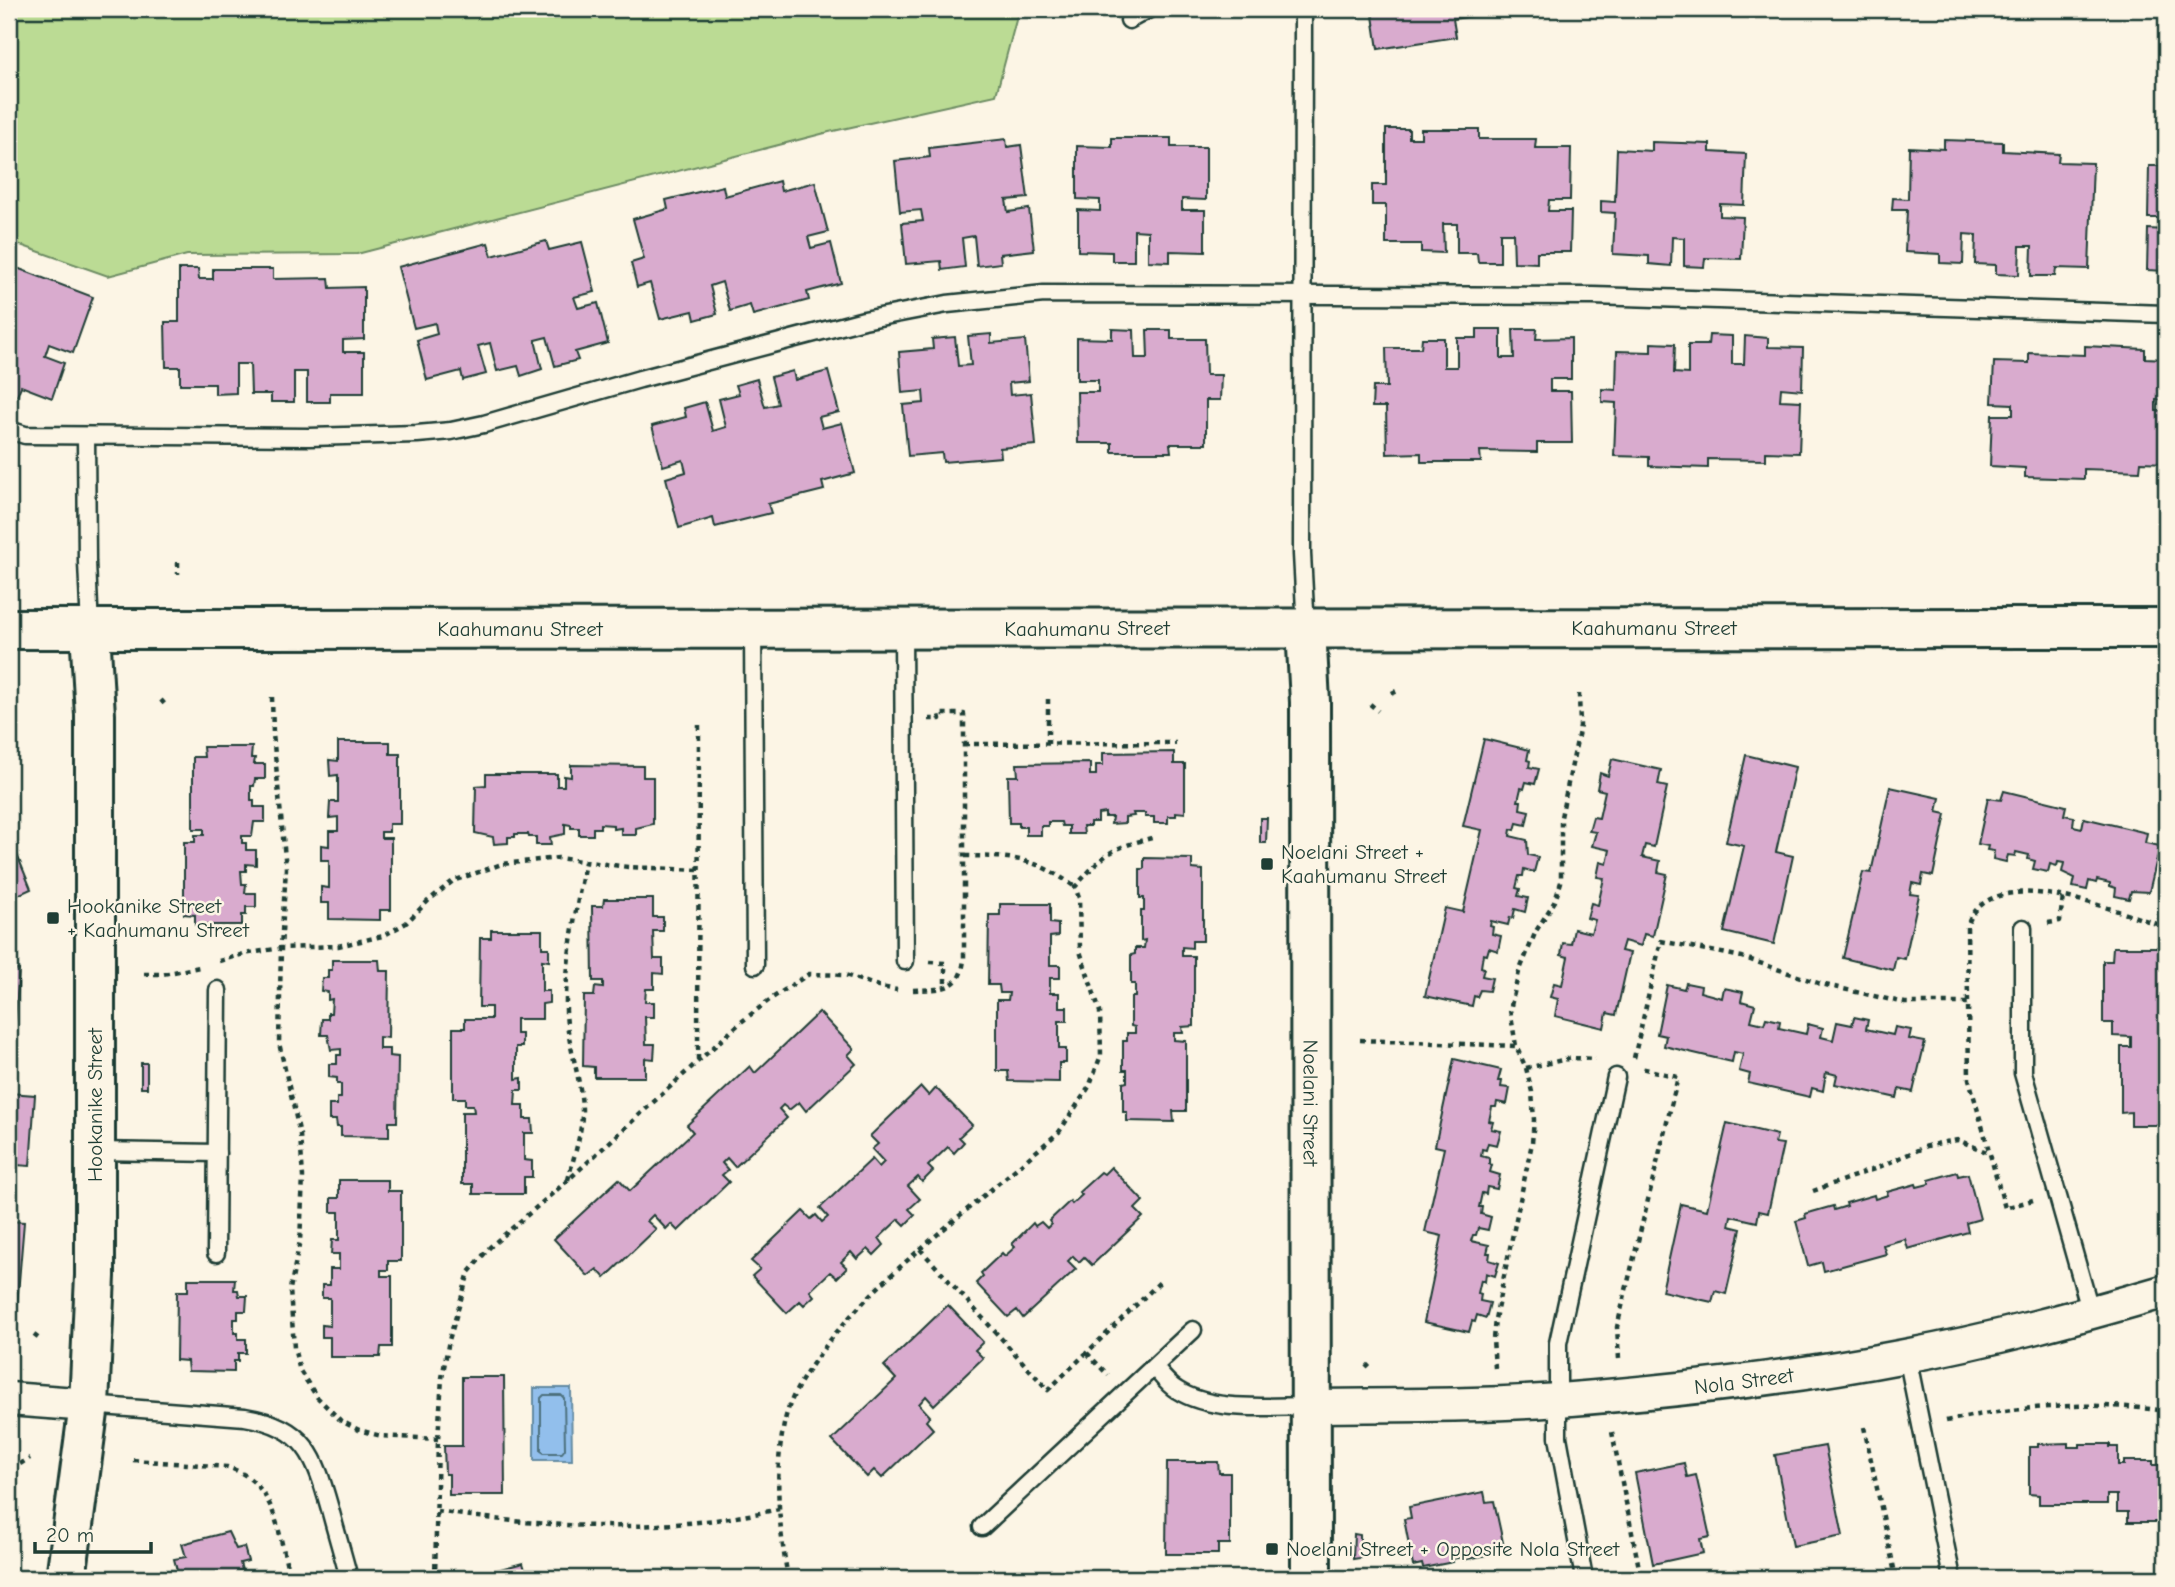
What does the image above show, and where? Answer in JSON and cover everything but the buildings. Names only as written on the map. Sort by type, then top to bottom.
[{"type":"street","name":"Kaahumanu Street","points":[[9,629],[2166,628]]},
{"type":"street","name":"Noelani Street","points":[[1306,629],[1310,702],[1311,1578]]},
{"type":"street","name":"Hookanike Street","points":[[66,1578],[89,1405],[95,1276],[95,715],[90,630]]},
{"type":"street","name":"Nola Street","points":[[1311,1406],[1557,1400],[1778,1376],[1907,1356],[2091,1313],[2166,1291]]},
{"type":"street","points":[[9,1399],[89,1405]]},
{"type":"lane","points":[[1129,20],[1149,9]]},
{"type":"lane","points":[[1303,9],[1303,554],[1306,629]]},
{"type":"lane","points":[[9,430],[25,435],[323,437],[451,431],[864,320],[947,304],[1044,295],[1593,296],[2166,314]]},
{"type":"lane","points":[[86,436],[90,630]]},
{"type":"lane","points":[[753,629],[755,965]]},
{"type":"lane","points":[[903,629],[905,961]]},
{"type":"lane","points":[[2023,928],[2023,1073],[2091,1313]]},
{"type":"lane","points":[[216,1253],[218,990]]},
{"type":"lane","points":[[1584,1578],[1558,1437],[1558,1343],[1616,1077]]},
{"type":"lane","points":[[95,1151],[217,1153]]},
{"type":"lane","points":[[982,1527],[1193,1330]]},
{"type":"lane","points":[[1907,1356],[1952,1578]]},
{"type":"lane","points":[[1154,1367],[1175,1389],[1194,1399],[1218,1404],[1311,1406]]},
{"type":"lane","points":[[89,1405],[245,1417],[263,1420],[293,1434],[315,1460],[349,1578]]},
{"type":"path","points":[[178,562],[178,574]]},
{"type":"path","points":[[1393,690],[1397,699]]},
{"type":"path","points":[[11,701],[15,692]]},
{"type":"path","points":[[1494,1368],[1495,1318],[1532,1143],[1534,1120],[1532,1092],[1526,1068],[1516,1046],[1510,1010],[1512,996],[1535,931],[1555,901],[1561,882],[1561,817],[1580,726],[1579,694]]},
{"type":"path","points":[[1048,696],[1048,744]]},
{"type":"path","points":[[272,697],[286,868],[279,1043],[300,1135],[303,1177],[300,1241],[290,1289],[292,1328],[300,1371],[317,1397],[341,1421],[359,1430],[381,1436],[438,1439]]},
{"type":"path","points":[[161,700],[167,707]]},
{"type":"path","points":[[1370,704],[1378,711]]},
{"type":"path","points":[[911,990],[945,988],[957,982],[963,973],[964,714],[939,714]]},
{"type":"path","points":[[698,1061],[699,720]]},
{"type":"path","points":[[964,744],[1176,743]]},
{"type":"path","points":[[1075,887],[1100,859],[1119,846],[1156,837]]},
{"type":"path","points":[[788,1578],[779,1509],[779,1465],[785,1420],[798,1384],[864,1299],[1059,1132],[1089,1087],[1101,1055],[1100,1012],[1080,951],[1079,898],[1075,887],[1033,862],[1014,857],[964,856]]},
{"type":"path","points":[[212,964],[244,954],[281,948],[338,946],[383,936],[406,923],[453,881],[502,864],[558,858],[662,870],[698,870]]},
{"type":"path","points":[[567,1181],[582,1111],[569,1048],[566,1012],[569,954],[585,862]]},
{"type":"path","points":[[2060,920],[2063,896]]},
{"type":"path","points":[[1619,1360],[1617,1327],[1678,1077],[1632,1066],[1661,941],[1742,957],[1821,984],[1905,1003],[1968,1003]]},
{"type":"path","points":[[945,963],[945,988]]},
{"type":"path","points":[[144,974],[163,974],[204,966]]},
{"type":"path","points":[[435,1578],[442,1378],[449,1339],[469,1272],[490,1247],[567,1181],[740,1023],[809,974],[845,975],[898,990]]},
{"type":"path","points":[[1360,1040],[1516,1046]]},
{"type":"path","points":[[1526,1068],[1572,1058],[1600,1060]]},
{"type":"path","points":[[1813,1191],[1877,1168],[1927,1146],[1945,1142],[1958,1140],[1990,1153]]},
{"type":"path","points":[[920,1249],[1048,1390],[1160,1282]]},
{"type":"path","points":[[34,1335],[42,1341]]},
{"type":"path","points":[[1366,1368],[1373,1361]]},
{"type":"path","points":[[1972,1415],[2095,1406],[2140,1407],[2166,1411]]},
{"type":"path","points":[[1864,1427],[1896,1578]]},
{"type":"path","points":[[1612,1432],[1641,1578]]},
{"type":"path","points":[[20,1464],[30,1458]]},
{"type":"path","points":[[134,1460],[227,1467],[253,1479],[263,1489],[269,1502],[290,1578]]},
{"type":"path","points":[[437,1511],[529,1524],[670,1526],[738,1518],[779,1509]]},
{"type":"green space","points":[[9,9],[1019,9],[996,95],[829,132],[357,254],[187,255],[108,276],[9,241]]},
{"type":"water","points":[[534,1388],[571,1388],[572,1460],[534,1460]]},
{"type":"place","name":"Noelani Street + Kaahumanu Street","points":[[1267,864]]},
{"type":"place","name":"Hookanike Street + Kaahumanu Street","points":[[53,918]]},
{"type":"place","name":"Noelani Street + Opposite Nola Street","points":[[1272,1549]]}]
